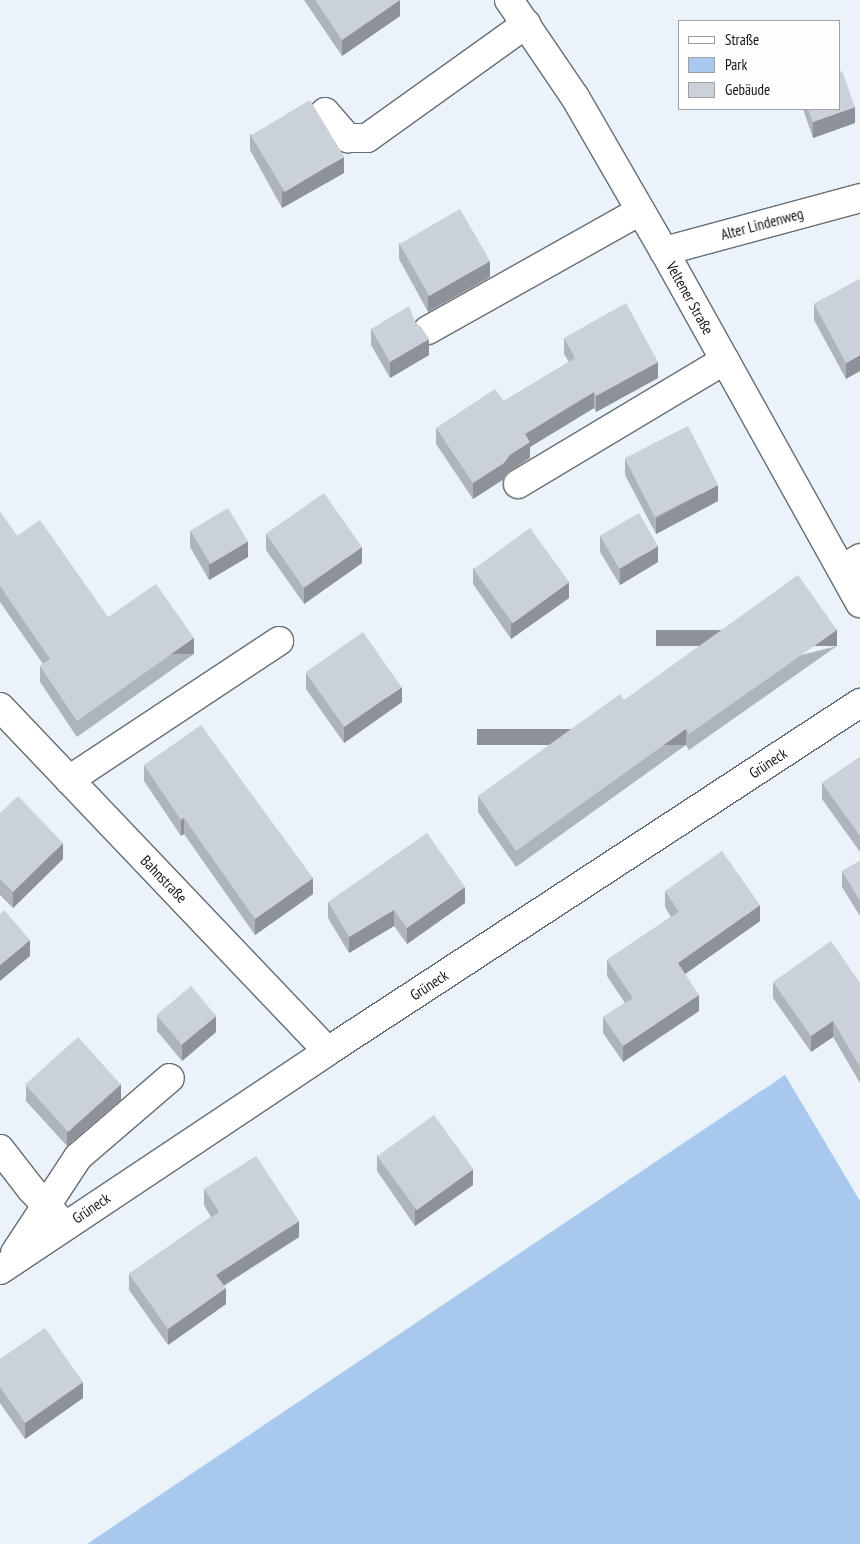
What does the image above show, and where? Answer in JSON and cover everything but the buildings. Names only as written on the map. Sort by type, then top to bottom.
[{"type":"street","name":"Veltener Straße","points":[[510,0],[575,97],[725,360],[851,564],[860,603]]},
{"type":"street","points":[[325,112],[348,138],[367,138],[526,24]]},
{"type":"street","name":"Alter Lindenweg","points":[[664,251],[860,198]]},
{"type":"street","points":[[428,330],[640,211]]},
{"type":"street","points":[[518,484],[725,360]]},
{"type":"street","points":[[69,780],[280,642]]},
{"type":"street","name":"Grüneck","points":[[4,1267],[328,1051],[860,703]]},
{"type":"street","name":"Bahnstraße","points":[[0,707],[328,1051]]},
{"type":"street","points":[[4,1267],[78,1157],[170,1078]]},
{"type":"street","points":[[0,1149],[31,1189],[47,1204],[65,1226]]},
{"type":"green space","points":[[785,1075],[860,1201],[860,1544],[87,1544]]}]
